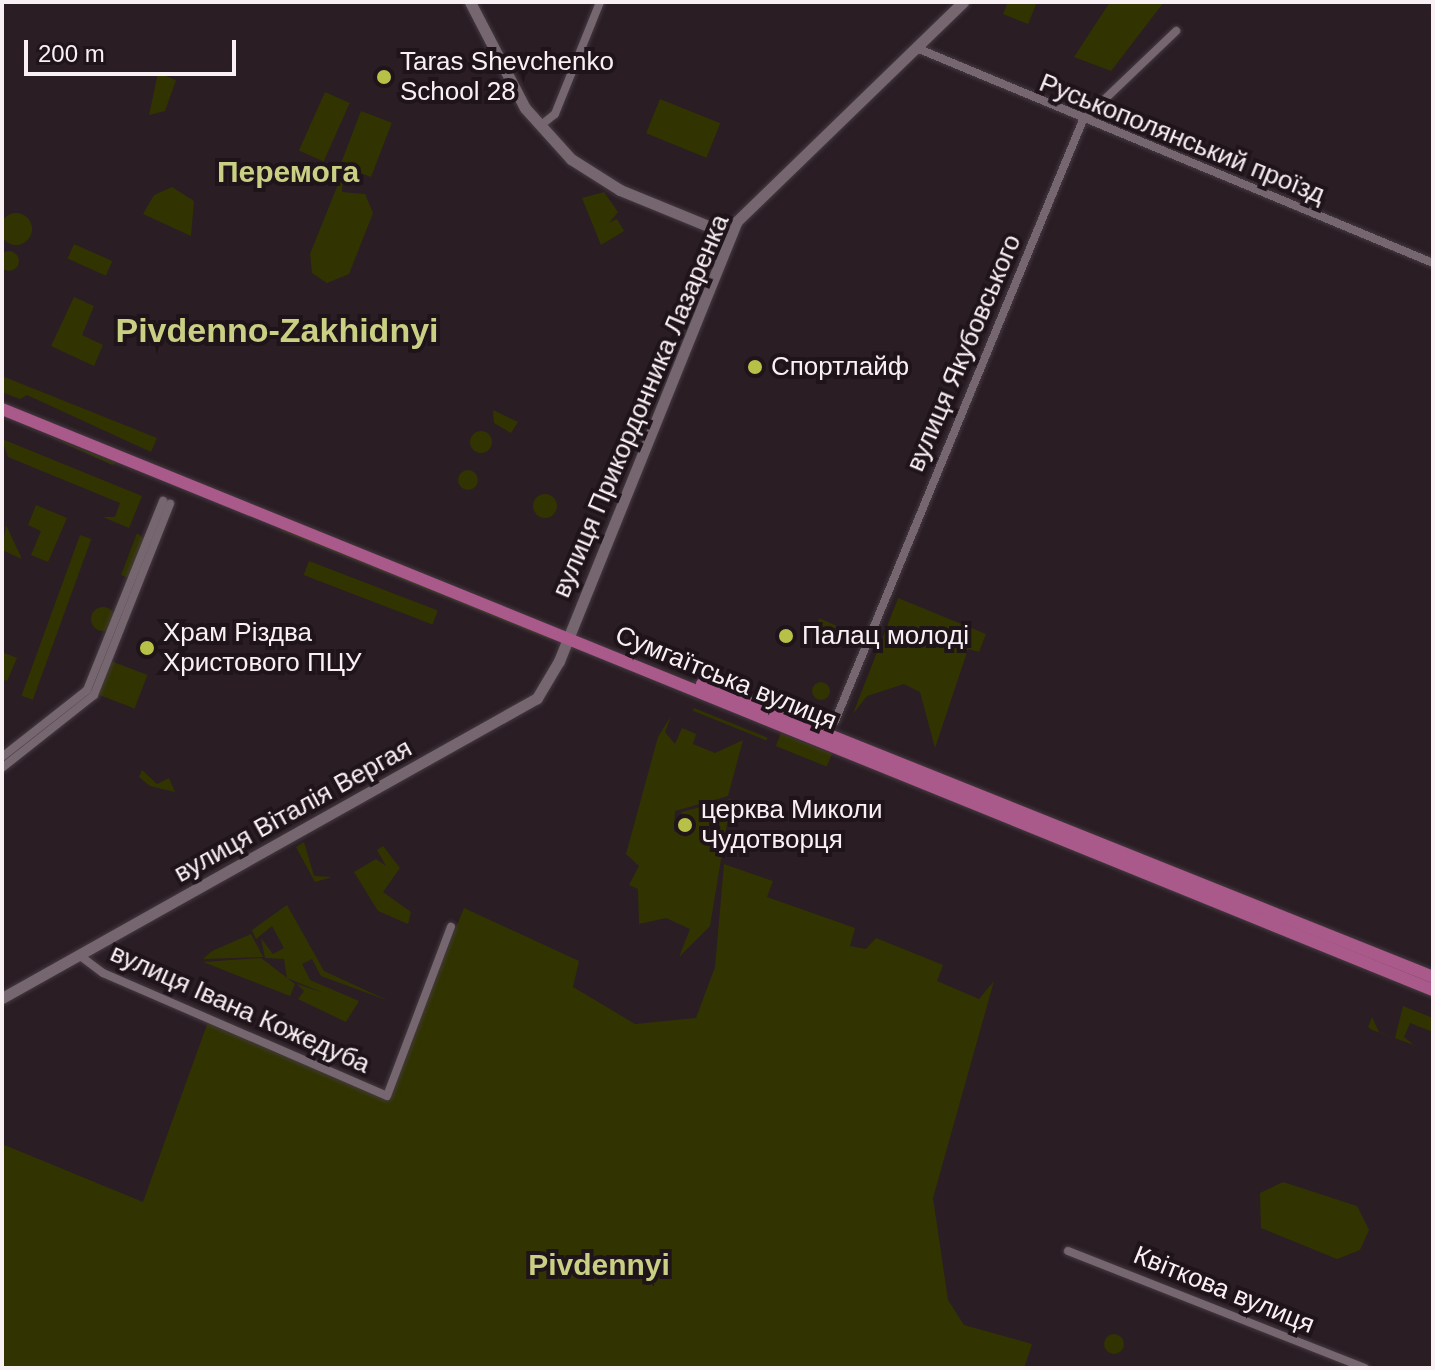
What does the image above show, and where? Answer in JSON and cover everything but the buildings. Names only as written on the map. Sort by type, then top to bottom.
[{"type":"main road","name":"Сумгаїтська вулиця","points":[[2,400],[1206,892],[1433,990]]},
{"type":"main road","name":"Сумгаїтська вулиця","points":[[2,409],[570,634]]},
{"type":"main road","name":"Сумгаїтська вулиця","points":[[1206,892],[1433,977]]},
{"type":"street","points":[[470,2],[508,81],[540,126],[609,184],[730,235]]},
{"type":"street","points":[[540,126],[555,114],[600,2]]},
{"type":"street","name":"вулиця Прикордонника Лазаренка","points":[[570,634],[730,235],[747,210],[919,49],[963,2]]},
{"type":"street","name":"вулиця Якубовського","points":[[835,721],[1083,120],[1176,31]]},
{"type":"street","name":"Руськополянський проїзд","points":[[919,49],[1083,120],[1433,263]]},
{"type":"street","points":[[2,757],[87,690],[166,503],[94,695],[2,768]]},
{"type":"street","name":"вулиця Віталія Вергая","points":[[2,998],[531,703],[548,685],[570,634]]},
{"type":"street","name":"вулиця Івана Кожедуба","points":[[79,955],[103,973],[387,1096],[451,927]]},
{"type":"street","name":"Квіткова вулиця","points":[[1068,1251],[1365,1368]]},
{"type":"shaded area","points":[[1008,2],[1037,2],[1028,24],[1003,14]]},
{"type":"shaded area","points":[[1110,2],[1164,2],[1111,71],[1074,57]]},
{"type":"shaded area","points":[[158,73],[176,80],[165,111],[149,115]]},
{"type":"shaded area","points":[[325,92],[350,103],[324,161],[299,150]]},
{"type":"shaded area","points":[[660,99],[720,123],[706,158],[646,133]]},
{"type":"shaded area","points":[[361,111],[392,123],[371,177],[340,165]]},
{"type":"shaded area","points":[[343,172],[342,192],[365,194],[373,213],[349,274],[327,283],[312,273],[310,254]]},
{"type":"shaded area","points":[[172,187],[194,201],[191,236],[143,214],[154,195]]},
{"type":"shaded area","points":[[604,192],[618,212],[609,223],[617,219],[624,231],[601,245],[582,198]]},
{"type":"shaded area","points":[[16,213],[27,218],[32,229],[27,240],[16,245],[5,240],[0,229],[5,218]]},
{"type":"shaded area","points":[[74,244],[112,261],[106,276],[67,259]]},
{"type":"shaded area","points":[[5,251],[13,251],[19,261],[13,271],[5,271],[-1,265],[-1,257]]},
{"type":"shaded area","points":[[74,297],[94,306],[82,335],[103,345],[94,366],[51,346]]},
{"type":"shaded area","points":[[2,376],[157,438],[151,452],[27,395],[20,399],[2,392]]},
{"type":"shaded area","points":[[493,410],[518,422],[511,433],[494,423]]},
{"type":"shaded area","points":[[481,431],[489,434],[492,442],[489,450],[481,453],[473,450],[470,442],[473,434]]},
{"type":"shaded area","points":[[44,434],[117,463],[112,465]]},
{"type":"shaded area","points":[[2,439],[142,496],[129,528],[103,517],[115,517],[120,503],[8,457]]},
{"type":"shaded area","points":[[468,470],[475,473],[478,480],[475,487],[468,490],[461,487],[458,480],[461,473]]},
{"type":"shaded area","points":[[545,494],[556,501],[557,506],[550,517],[545,518],[534,511],[533,506],[540,495]]},
{"type":"shaded area","points":[[36,505],[67,518],[48,562],[31,555],[41,531],[28,525]]},
{"type":"shaded area","points":[[283,524],[554,633],[551,640],[280,530]]},
{"type":"shaded area","points":[[6,525],[22,559],[2,550]]},
{"type":"shaded area","points":[[137,533],[145,539],[129,578],[121,575]]},
{"type":"shaded area","points":[[80,535],[91,539],[33,700],[22,696]]},
{"type":"shaded area","points":[[309,561],[438,610],[432,624],[304,575]]},
{"type":"shaded area","points":[[898,598],[986,634],[979,652],[968,649],[935,748],[920,692],[904,684],[867,696],[853,714]]},
{"type":"shaded area","points":[[103,607],[111,611],[115,619],[111,627],[103,631],[95,627],[91,619],[95,611]]},
{"type":"shaded area","points":[[819,618],[839,627],[861,648],[817,630]]},
{"type":"shaded area","points":[[2,652],[17,658],[7,681],[2,679]]},
{"type":"shaded area","points":[[111,661],[147,675],[135,709],[98,695]]},
{"type":"shaded area","points":[[817,682],[825,682],[830,691],[828,698],[817,700],[812,695],[812,687]]},
{"type":"shaded area","points":[[694,708],[767,738],[766,740],[693,711]]},
{"type":"shaded area","points":[[671,716],[665,732],[675,744],[682,728],[696,734],[693,744],[715,753],[743,740],[728,796],[675,811],[674,831],[686,837],[694,827],[681,812],[731,799],[710,926],[679,957],[690,929],[666,918],[639,924],[638,889],[629,885],[639,866],[626,854],[658,737]]},
{"type":"shaded area","points":[[781,733],[832,754],[827,767],[776,746]]},
{"type":"shaded area","points":[[142,770],[157,784],[169,778],[175,792],[150,786],[139,777]]},
{"type":"shaded area","points":[[304,842],[314,876],[332,877],[315,882],[296,847]]},
{"type":"shaded area","points":[[383,846],[400,868],[383,892],[411,912],[408,924],[378,911],[354,872],[376,859],[386,866],[377,850]]},
{"type":"shaded area","points":[[724,864],[773,881],[767,897],[855,928],[850,946],[866,949],[876,938],[943,965],[937,981],[979,999],[994,981],[933,1198],[948,1300],[964,1325],[1032,1344],[1024,1368],[2,1368],[2,1144],[143,1202],[209,1019],[387,1095],[464,908],[579,961],[573,987],[635,1024],[696,1018],[715,967]]},
{"type":"shaded area","points":[[287,905],[324,971],[389,1001],[321,976],[312,959],[302,964],[310,980],[359,1001],[346,1022],[298,999],[304,991],[297,984],[324,993],[287,978],[284,959],[265,958],[261,938],[273,954],[284,948],[272,926],[256,939],[252,930]]},
{"type":"shaded area","points":[[251,934],[263,957],[203,959],[212,951]]},
{"type":"shaded area","points":[[261,958],[295,984],[290,996],[203,962]]},
{"type":"shaded area","points":[[1403,1006],[1433,1018],[1433,1032],[1410,1023],[1404,1037],[1414,1045],[1372,1030],[1368,1027],[1372,1017],[1379,1032],[1395,1038]]},
{"type":"shaded area","points":[[1283,1182],[1357,1206],[1369,1230],[1360,1250],[1337,1259],[1261,1228],[1260,1193]]},
{"type":"shaded area","points":[[1114,1334],[1121,1337],[1124,1344],[1121,1351],[1114,1354],[1107,1351],[1104,1344],[1107,1337]]},
{"type":"place","name":"Taras Shevchenko School 28","points":[[384,77]]},
{"type":"place","name":"Спортлайф","points":[[755,367]]},
{"type":"place","name":"Палац молоді","points":[[786,636]]},
{"type":"place","name":"Храм Різдва Христового ПЦУ","points":[[147,648]]},
{"type":"place","name":"церква Миколи Чудотворця","points":[[685,825]]},
{"type":"district","name":"Перемога","points":[[288,172]]},
{"type":"district","name":"Pivdenno-Zakhidnyi","points":[[277,331]]},
{"type":"district","name":"Pivdennyi","points":[[599,1265]]}]
